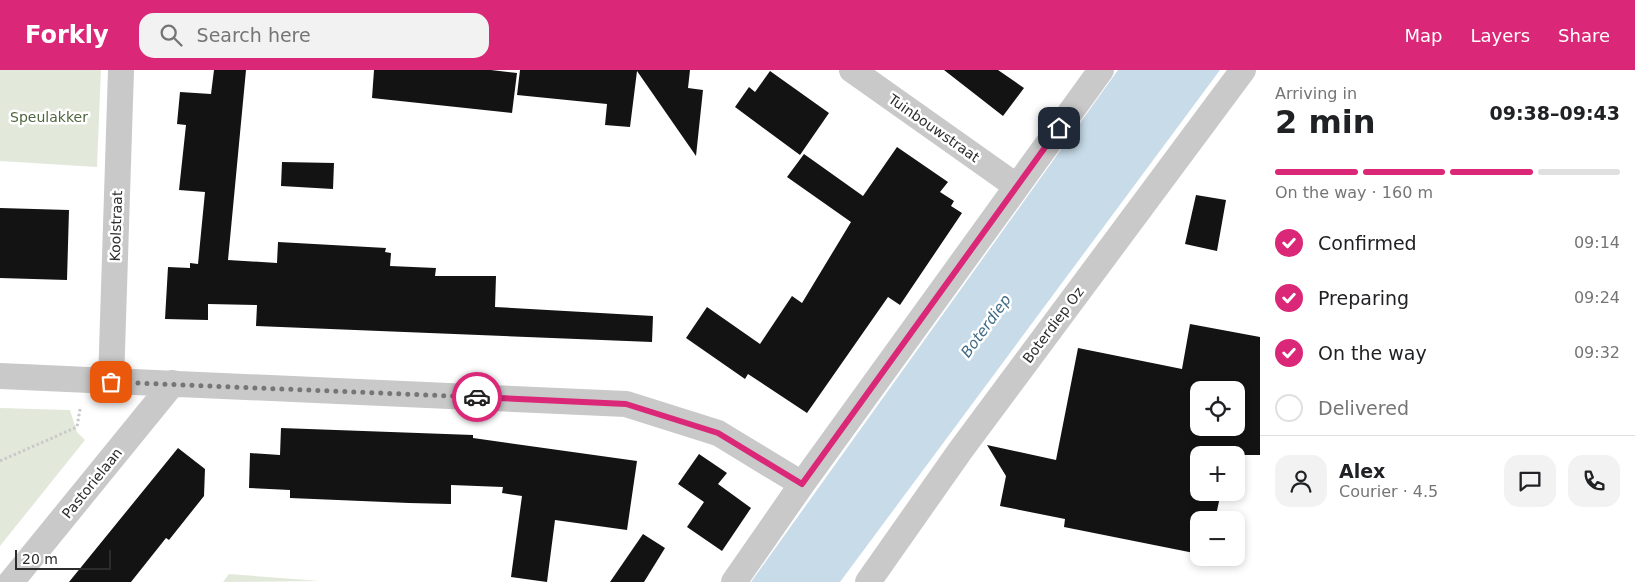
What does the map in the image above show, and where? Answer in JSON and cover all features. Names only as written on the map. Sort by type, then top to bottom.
[{"type":"street","name":"Koolstraat","points":[[111,382],[121,70]]},
{"type":"street","name":"Tuinbouwstraat","points":[[852,70],[1016,186]]},
{"type":"street","points":[[734,582],[802,484],[1101,70]]},
{"type":"street","name":"Boterdiep Oz","points":[[868,582],[960,451],[1243,70]]},
{"type":"street","points":[[0,376],[626,404],[718,433],[802,484]]},
{"type":"street","name":"Pastorielaan","points":[[11,582],[173,383]]},
{"type":"path","points":[[0,461],[78,427],[83,381]]},
{"type":"green space","name":"Speulakker","points":[[0,70],[101,70],[97,167],[0,161]]},
{"type":"green space","points":[[0,408],[70,410],[77,432],[85,440],[0,546]]},
{"type":"green space","points":[[229,574],[320,581],[223,582]]},
{"type":"water","name":"Boterdiep","points":[[1118,70],[1220,70],[840,582],[751,582]]},
{"type":"building","points":[[214,70],[246,70],[228,260],[277,263],[278,242],[386,248],[385,252],[391,253],[390,266],[436,268],[435,276],[496,276],[495,307],[653,316],[652,342],[256,326],[257,305],[208,304],[208,320],[165,319],[168,267],[190,268],[190,263],[198,264],[205,192],[179,190],[186,125],[177,124],[180,92],[211,94]]},
{"type":"building","points":[[374,70],[491,70],[517,73],[512,113],[372,98]]},
{"type":"building","points":[[520,70],[690,70],[688,88],[703,90],[696,156],[637,71],[630,127],[605,125],[607,104],[517,95]]},
{"type":"building","points":[[944,70],[998,70],[1024,88],[1003,116]]},
{"type":"building","points":[[770,71],[829,113],[800,155],[735,107],[749,87],[755,92]]},
{"type":"building","points":[[897,147],[948,182],[940,192],[954,201],[951,206],[962,213],[900,305],[888,297],[807,413],[748,374],[745,379],[686,338],[707,307],[760,344],[792,296],[802,303],[851,222],[787,177],[804,154],[863,196]]},
{"type":"building","points":[[282,162],[334,163],[333,189],[281,186]]},
{"type":"building","points":[[1196,195],[1226,200],[1217,251],[1185,244]]},
{"type":"building","points":[[0,208],[69,210],[67,280],[0,278]]},
{"type":"building","points":[[1190,324],[1260,337],[1260,455],[1245,455],[1245,446],[1190,446],[1190,501],[1219,501],[1217,511],[1190,511],[1190,552],[1064,527],[1065,519],[1000,506],[1006,476],[987,445],[1056,460],[1078,348],[1182,369]]},
{"type":"building","points":[[281,428],[473,435],[473,438],[637,461],[627,530],[555,520],[547,582],[511,577],[522,496],[502,493],[503,487],[451,485],[451,504],[409,503],[290,498],[290,490],[249,488],[250,453],[280,455]]},
{"type":"building","points":[[178,448],[205,469],[204,496],[169,540],[166,538],[131,582],[69,582]]},
{"type":"building","points":[[699,454],[727,473],[718,484],[751,508],[722,551],[687,527],[704,502],[678,484]]},
{"type":"building","points":[[643,534],[665,548],[644,582],[610,582]]},
{"type":"way so far","points":[[111,382],[173,383],[477,397]]},
{"type":"route","points":[[477,397],[626,404],[718,433],[802,484],[1059,128]]}]
